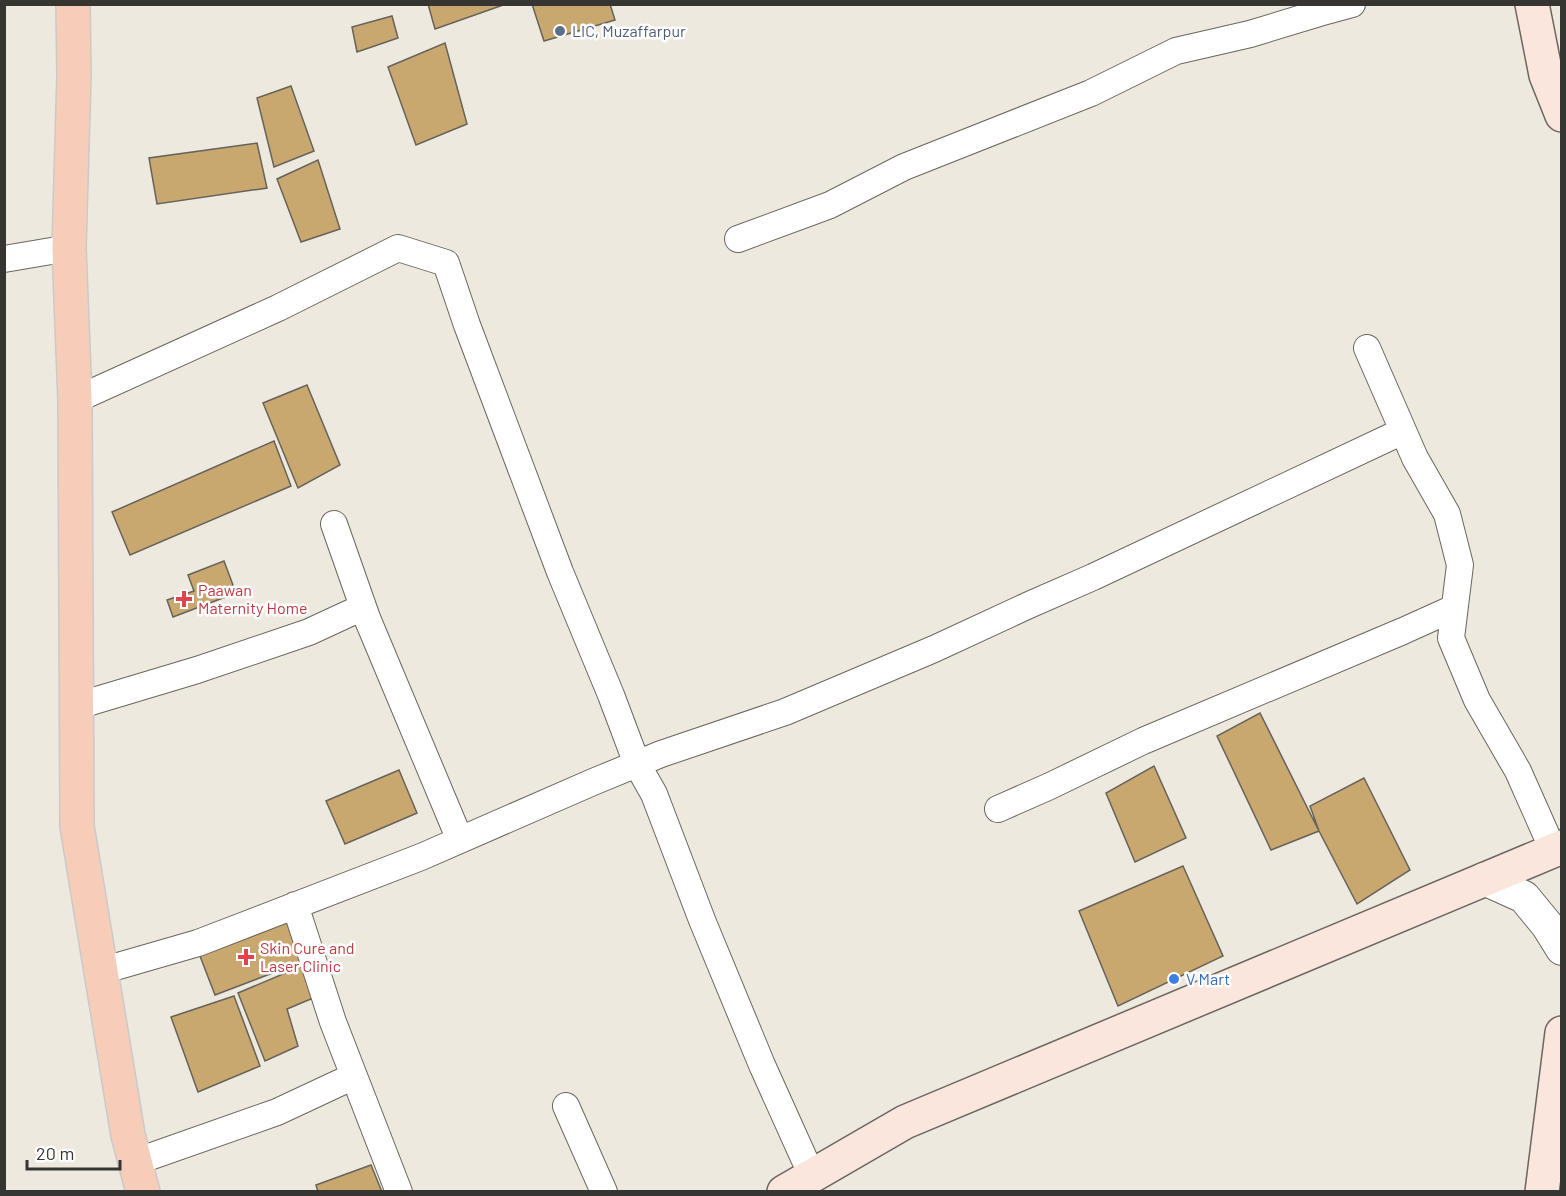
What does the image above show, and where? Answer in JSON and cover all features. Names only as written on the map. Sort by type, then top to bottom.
[{"type":"main road","points":[[74,4],[69,248],[75,400],[78,826],[128,1135],[139,1177]]},
{"type":"main road","points":[[1532,4],[1546,75],[1562,115]]},
{"type":"main road","points":[[784,1191],[905,1122],[1557,848]]},
{"type":"main road","points":[[1542,1191],[1562,1033]]},
{"type":"street","points":[[738,239],[830,205],[904,167],[1091,93],[1176,51],[1250,34],[1352,4]]},
{"type":"street","points":[[4,259],[69,248]]},
{"type":"street","points":[[75,400],[278,308],[398,248],[446,263],[560,572],[637,764],[654,794],[702,920],[762,1065],[812,1176]]},
{"type":"street","points":[[1367,348],[1415,458],[1447,514],[1460,565],[1451,638],[1477,700],[1518,771],[1557,848]]},
{"type":"street","points":[[101,971],[198,943],[421,857],[661,754],[784,712],[934,649],[1093,578],[1403,431]]},
{"type":"street","points":[[334,524],[363,607],[460,840]]},
{"type":"street","points":[[77,706],[197,670],[309,632],[363,607]]},
{"type":"street","points":[[998,808],[1050,786],[1143,741],[1403,632],[1454,608]]},
{"type":"street","points":[[1484,879],[1524,897],[1547,925],[1562,949]]},
{"type":"street","points":[[295,905],[333,1022],[399,1191]]},
{"type":"street","points":[[139,1177],[354,1076]]},
{"type":"street","points":[[566,1106],[604,1191]]},
{"type":"building","points":[[428,4],[506,4],[435,29]]},
{"type":"building","name":"LIC, Muzaffarpur","points":[[532,4],[610,4],[615,20],[544,41]]},
{"type":"building","points":[[392,16],[398,38],[357,52],[352,27]]},
{"type":"building","points":[[445,43],[467,124],[416,145],[388,67]]},
{"type":"building","points":[[291,86],[314,151],[274,167],[257,98]]},
{"type":"building","points":[[257,143],[267,188],[157,204],[149,158]]},
{"type":"building","points":[[318,160],[340,229],[301,242],[277,179]]},
{"type":"building","points":[[307,385],[340,465],[298,488],[263,403]]},
{"type":"building","points":[[274,441],[291,486],[130,555],[112,512]]},
{"type":"building","points":[[224,561],[236,593],[173,617],[167,600],[194,591],[188,575]]},
{"type":"building","points":[[1260,713],[1319,831],[1271,850],[1217,736]]},
{"type":"building","points":[[1154,766],[1186,838],[1135,862],[1106,793]]},
{"type":"building","points":[[399,770],[417,813],[345,844],[326,801]]},
{"type":"building","points":[[1364,778],[1410,870],[1357,904],[1319,831],[1310,806]]},
{"type":"building","points":[[1183,866],[1223,956],[1118,1006],[1079,911]]},
{"type":"building","points":[[287,916],[304,961],[215,995],[198,951]]},
{"type":"building","points":[[309,963],[318,996],[287,1009],[298,1046],[265,1061],[238,993]]},
{"type":"building","points":[[234,996],[260,1066],[198,1092],[171,1017]]},
{"type":"building","points":[[371,1165],[382,1192],[318,1192],[316,1185]]},
{"type":"place","name":"LIC, Muzaffarpur","points":[[560,31]]},
{"type":"place","name":"Paawan Maternity Home","points":[[184,599]]},
{"type":"place","name":"Skin Cure and Laser Clinic","points":[[246,957]]},
{"type":"place","name":"V Mart","points":[[1174,979]]}]
